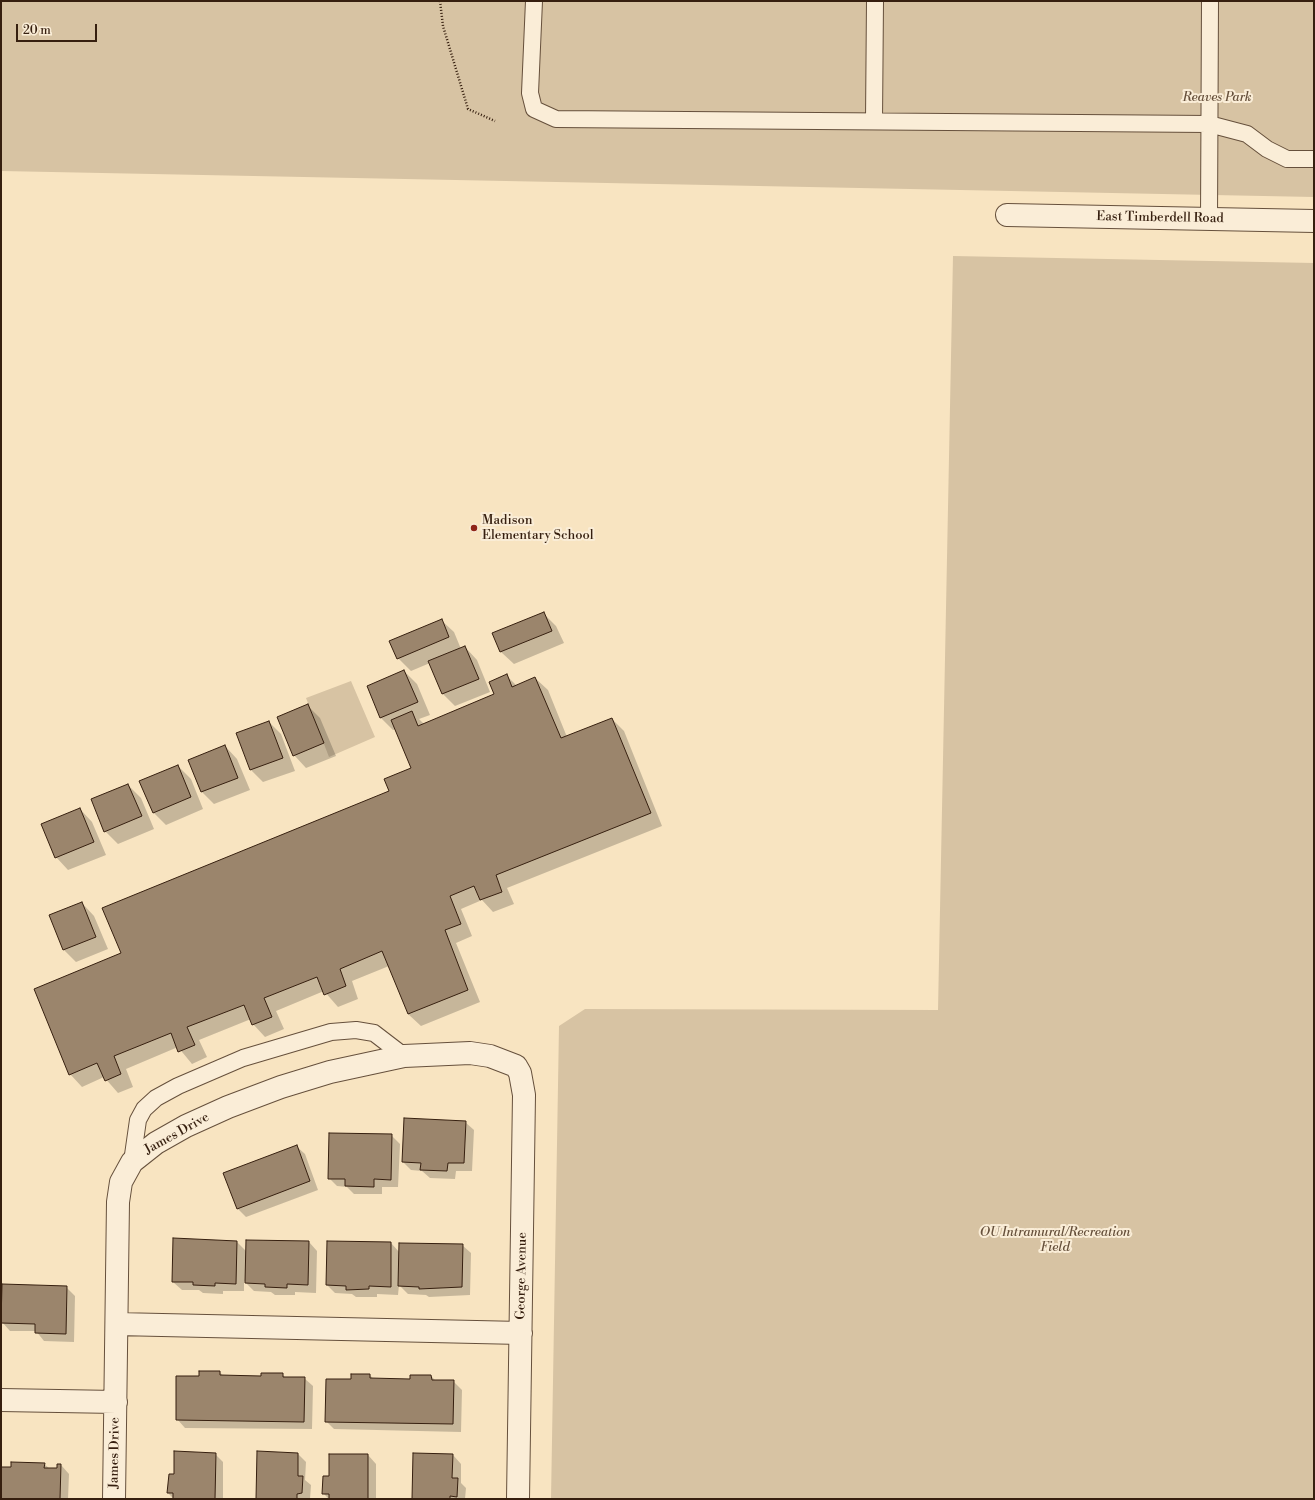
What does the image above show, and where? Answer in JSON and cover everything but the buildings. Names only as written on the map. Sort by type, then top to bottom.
[{"type":"street","name":"East Timberdell Road","points":[[1007,215],[1314,221]]},
{"type":"street","name":"James Drive","points":[[114,1499],[118,1202],[121,1182],[132,1162],[162,1140],[228,1107],[281,1087],[330,1072],[404,1056],[470,1053],[503,1060]]},
{"type":"street","name":"George Avenue","points":[[503,1060],[516,1066],[520,1073],[524,1095],[518,1499]]},
{"type":"street","points":[[117,1324],[521,1333]]},
{"type":"street","points":[[1,1400],[116,1402]]},
{"type":"lane","points":[[534,1],[530,93],[534,109],[556,119],[874,120],[1209,124],[1247,134],[1267,149],[1287,159],[1314,159]]},
{"type":"lane","points":[[874,120],[875,1]]},
{"type":"lane","points":[[1209,219],[1210,1]]},
{"type":"lane","points":[[132,1162],[138,1120],[144,1109],[156,1098],[178,1086],[242,1058],[331,1032],[356,1030],[374,1033],[404,1056]]},
{"type":"path","points":[[440,1],[443,26],[468,110],[495,121]]},
{"type":"green space","name":"Reaves Park","points":[[1,1],[1314,1],[1314,197],[1,171]]},
{"type":"green space","name":"OU Intramural/Recreation Field","points":[[953,256],[1314,263],[1314,1499],[551,1499],[559,1026],[585,1009],[938,1010]]},
{"type":"green space","points":[[351,681],[375,737],[329,757],[306,698]]},
{"type":"place","name":"Madison Elementary School","points":[[474,528]]}]
